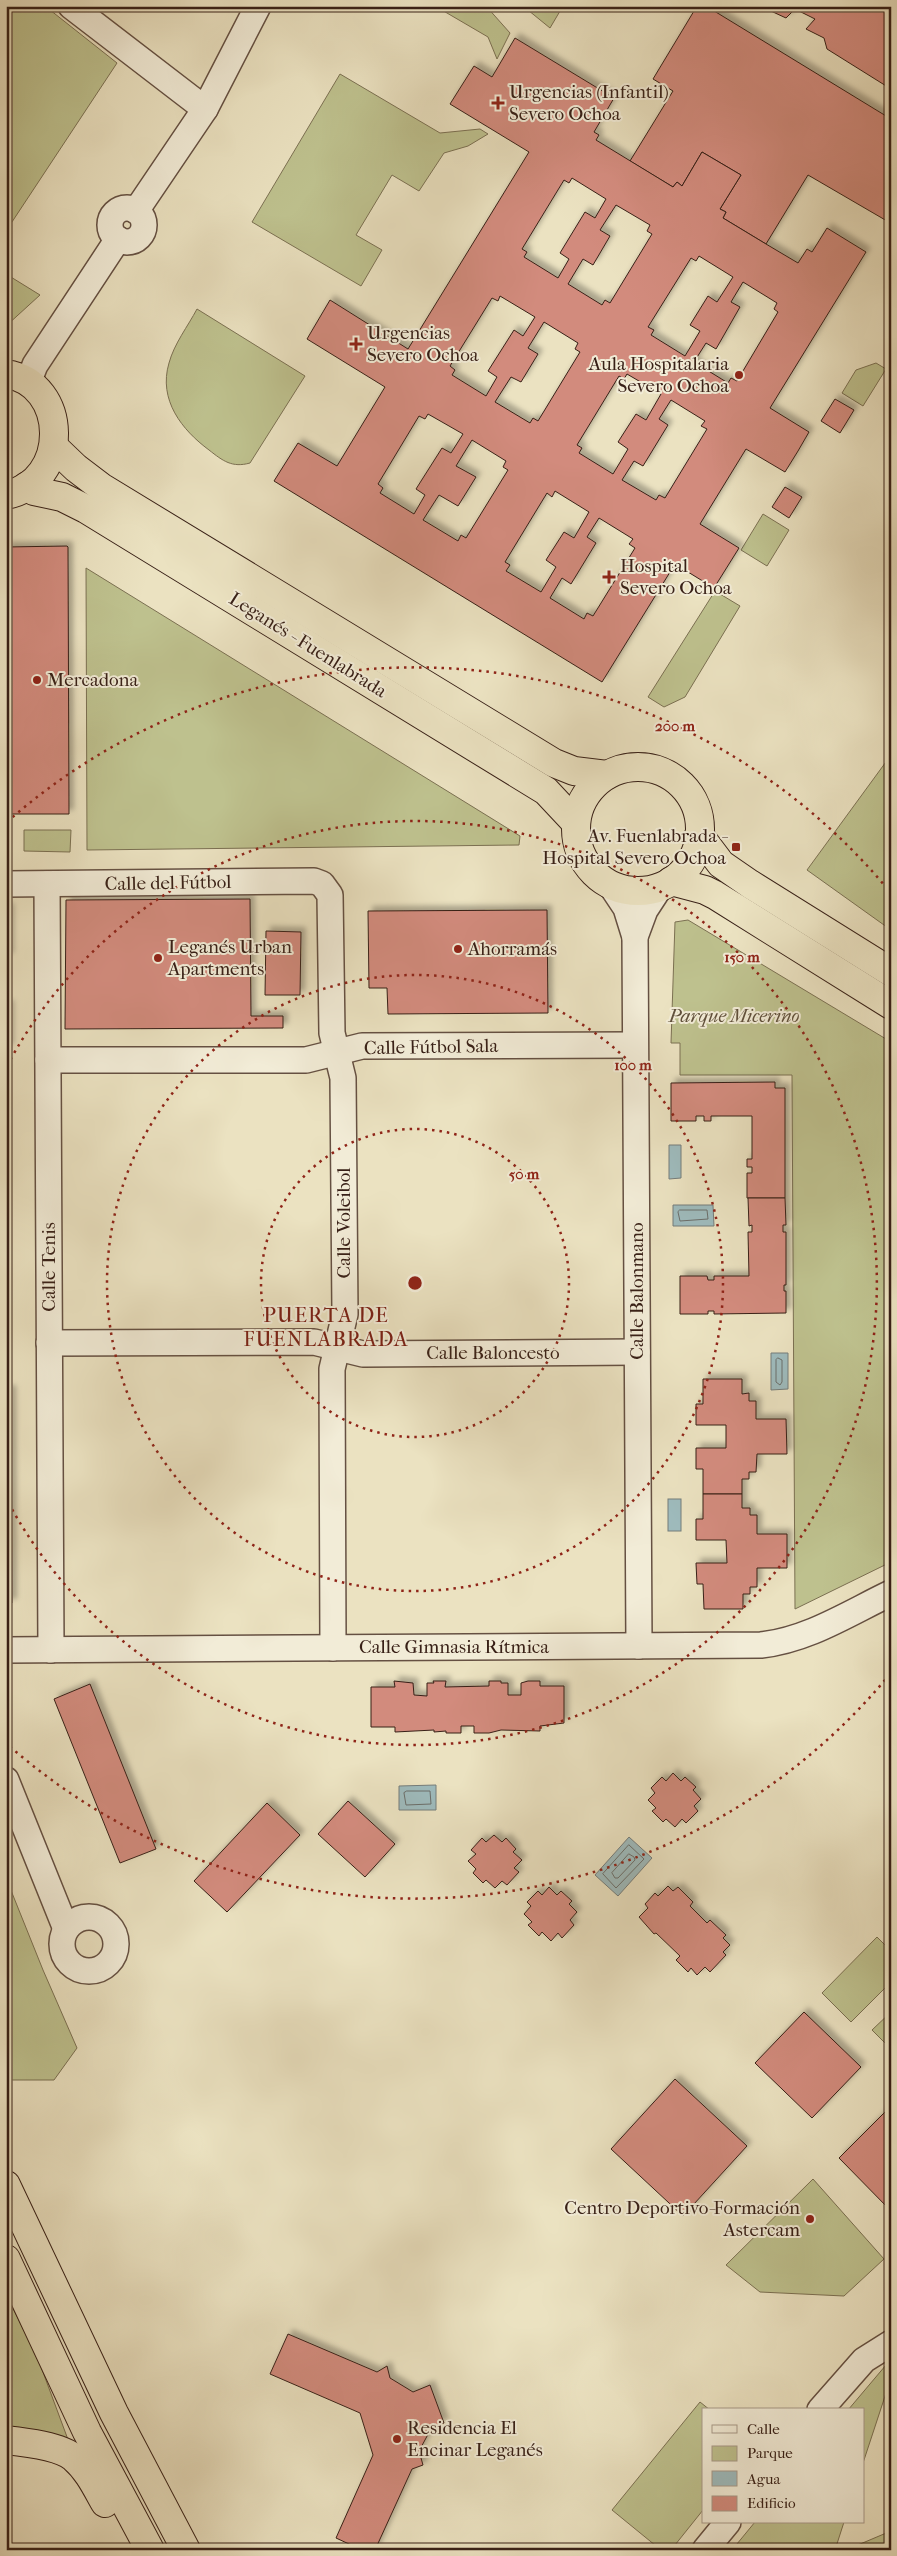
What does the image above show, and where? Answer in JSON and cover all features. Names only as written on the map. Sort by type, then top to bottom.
[{"type":"highway","points":[[16,491],[41,474],[54,447],[53,416],[43,398],[17,379]]},
{"type":"highway","name":"Leganés - Fuenlabrada","points":[[54,447],[76,468],[102,487],[554,763],[574,771],[607,775]]},
{"type":"highway","name":"Leganés - Fuenlabrada","points":[[16,491],[34,491],[62,497],[145,545],[546,791],[576,823]]},
{"type":"highway","name":"Leganés - Fuenlabrada","points":[[666,884],[685,869],[695,853],[699,835],[699,821],[692,800],[679,783],[667,774],[654,769],[638,767],[622,769],[607,775],[592,788],[581,804],[576,823],[578,844],[586,863],[599,878],[617,888],[638,891],[666,884],[704,890],[891,1005]]},
{"type":"highway","points":[[699,835],[722,864],[750,884],[891,972]]},
{"type":"highway","points":[[6,2184],[114,2413],[186,2550]]},
{"type":"highway","points":[[6,2259],[87,2432],[150,2550]]},
{"type":"highway","points":[[6,2440],[51,2448],[73,2456],[87,2472],[130,2550]]},
{"type":"street","points":[[71,6],[205,109]]},
{"type":"street","points":[[17,379],[35,365],[118,239],[131,242],[140,236],[144,225],[143,220],[136,211],[205,109],[254,8]]},
{"type":"street","name":"Calle del Fútbol","points":[[6,884],[314,881],[327,889]]},
{"type":"street","name":"Calle Tenis","points":[[47,884],[51,1650]]},
{"type":"street","name":"Calle Balonmano","points":[[610,884],[626,908],[635,937],[638,1646]]},
{"type":"street","name":"Calle Balonmano","points":[[635,937],[648,902],[666,884]]},
{"type":"street","name":"Calle Voleibol","points":[[327,889],[330,895],[332,1033],[343,1078],[345,1304],[344,1323],[332,1369],[333,1648]]},
{"type":"street","name":"Calle Fútbol Sala","points":[[48,1060],[306,1060],[362,1046],[635,1045]]},
{"type":"street","name":"Calle Baloncesto","points":[[49,1343],[314,1342],[363,1354],[637,1352]]},
{"type":"street","name":"Calle Gimnasia Rítmica","points":[[6,1650],[752,1645],[781,1642],[804,1635],[891,1593]]},
{"type":"street","points":[[6,1780],[66,1920]]},
{"type":"street","points":[[822,2408],[864,2360],[880,2347],[891,2343]]},
{"type":"street","points":[[705,2550],[726,2524]]},
{"type":"green space","points":[[6,6],[45,6],[117,63],[6,231]]},
{"type":"green space","points":[[435,6],[486,6],[510,33],[497,59],[488,37]]},
{"type":"green space","points":[[523,6],[563,6],[550,28]]},
{"type":"green space","points":[[340,74],[440,133],[480,129],[488,134],[468,146],[444,153],[419,191],[392,175],[356,235],[382,250],[361,286],[252,222]]},
{"type":"green space","points":[[6,274],[40,295],[6,326]]},
{"type":"green space","points":[[197,309],[305,376],[250,463],[233,464],[214,454],[190,433],[175,413],[170,402],[166,377],[171,356]]},
{"type":"green space","points":[[876,363],[886,369],[863,406],[842,393],[856,370]]},
{"type":"green space","points":[[763,514],[789,530],[767,566],[741,550]]},
{"type":"green space","points":[[86,568],[520,836],[519,845],[87,850]]},
{"type":"green space","points":[[715,591],[740,606],[685,697],[664,707],[648,697]]},
{"type":"green space","points":[[891,755],[891,930],[807,870]]},
{"type":"green space","points":[[24,830],[71,830],[70,852],[24,851]]},
{"type":"green space","name":"Parque Micerino","points":[[688,920],[891,1042],[891,1562],[795,1609],[792,1075],[680,1075],[680,1043],[671,1043],[675,922]]},
{"type":"green space","points":[[6,1878],[77,2048],[54,2080],[11,2080],[6,2075]]},
{"type":"green space","points":[[877,1937],[891,1951],[891,1982],[851,2022],[822,1993]]},
{"type":"green space","points":[[891,2012],[891,2049],[872,2030]]},
{"type":"green space","name":"Centro Deportivo-Formación Astercam","points":[[813,2179],[884,2259],[844,2296],[760,2292],[726,2265]]},
{"type":"green space","points":[[6,2295],[37,2356],[70,2445],[6,2428]]},
{"type":"green space","points":[[886,2365],[891,2366],[891,2378],[864,2460],[864,2408],[850,2408]]},
{"type":"green space","points":[[700,2402],[708,2408],[702,2408],[702,2511],[671,2550],[661,2550],[612,2510]]},
{"type":"green space","points":[[753,2524],[843,2524],[835,2550],[732,2550]]},
{"type":"green space","points":[[891,2531],[891,2550],[846,2550]]},
{"type":"water","points":[[669,1145],[681,1145],[681,1178],[669,1179]]},
{"type":"water","points":[[673,1205],[713,1205],[714,1226],[673,1226]]},
{"type":"water","points":[[771,1353],[788,1353],[788,1389],[771,1390]]},
{"type":"water","points":[[668,1499],[681,1499],[681,1531],[668,1531]]},
{"type":"water","points":[[436,1785],[436,1810],[399,1810],[399,1786]]},
{"type":"water","points":[[629,1837],[652,1858],[618,1896],[595,1875]]},
{"type":"building","points":[[697,6],[706,6],[891,119],[891,214],[887,221],[808,175],[766,244],[723,218],[726,212],[720,209],[741,175],[702,152],[682,186],[677,182],[673,187],[630,161],[673,91],[653,79]]},
{"type":"building","points":[[760,6],[891,6],[891,89],[827,49],[824,38],[806,29],[815,19],[795,9],[786,18]]},
{"type":"building","name":"Hospital Severo Ochoa","points":[[515,38],[614,98],[594,132],[599,135],[596,140],[673,187],[677,182],[682,186],[702,152],[741,175],[720,209],[726,212],[723,218],[798,263],[807,249],[812,252],[827,228],[866,252],[770,408],[809,432],[798,451],[785,472],[746,449],[700,524],[739,548],[714,588],[675,564],[602,682],[274,481],[298,443],[337,466],[385,387],[307,339],[330,300],[408,349],[529,152],[450,104],[474,66],[492,77]],"holes":[[[572,178],[606,199],[595,218],[585,212],[560,253],[569,259],[558,278],[524,257],[527,252],[522,249],[564,180],[569,183]],[[616,205],[650,225],[647,231],[652,234],[610,303],[605,300],[602,305],[568,284],[583,259],[593,265],[610,236],[600,230]],[[699,256],[733,277],[717,302],[708,296],[690,325],[700,331],[685,356],[651,335],[654,330],[648,327],[691,258],[696,261]],[[743,282],[777,303],[774,309],[778,312],[737,381],[731,378],[728,383],[694,362],[706,343],[716,349],[740,307],[731,302]],[[500,296],[535,317],[523,336],[514,330],[488,371],[497,377],[486,396],[452,375],[455,370],[450,366],[492,298],[498,301]],[[544,322],[578,343],[575,349],[580,352],[538,421],[533,418],[530,423],[495,402],[511,377],[521,382],[538,354],[528,348]],[[627,374],[661,394],[646,420],[636,414],[618,442],[628,449],[613,474],[579,453],[582,448],[577,445],[619,376],[624,379]],[[671,400],[705,421],[701,426],[707,429],[665,498],[659,495],[656,500],[622,480],[634,461],[643,466],[668,425],[659,419]],[[428,414],[463,434],[451,453],[442,448],[416,489],[425,495],[414,514],[380,493],[383,488],[378,484],[419,416],[425,419]],[[472,440],[506,461],[503,467],[508,470],[466,538],[461,535],[458,541],[423,520],[439,495],[458,506],[476,477],[456,466]],[[555,491],[589,512],[574,538],[564,532],[546,560],[556,567],[541,592],[506,571],[510,565],[505,562],[547,493],[552,497]],[[599,518],[633,539],[629,544],[635,548],[593,616],[587,613],[584,619],[550,598],[562,578],[571,584],[596,543],[587,537]]]},
{"type":"building","points":[[835,399],[854,410],[840,433],[821,421]]},
{"type":"building","points":[[785,487],[802,497],[789,518],[772,507]]},
{"type":"building","name":"Mercadona","points":[[67,546],[69,814],[6,814],[6,547]]},
{"type":"building","name":"Leganés Urban Apartments","points":[[250,899],[251,1016],[283,1016],[283,1028],[65,1029],[66,900]]},
{"type":"building","points":[[6,908],[9,908],[9,957],[6,957]]},
{"type":"building","name":"Ahorramás","points":[[547,910],[548,1013],[388,1014],[387,988],[369,988],[368,911]]},
{"type":"building","points":[[266,931],[301,932],[300,995],[265,995]]},
{"type":"building","points":[[6,1005],[9,1005],[9,1048],[6,1048]]},
{"type":"building","points":[[775,1082],[775,1088],[785,1088],[785,1198],[747,1198],[747,1173],[752,1173],[752,1167],[747,1167],[747,1159],[752,1159],[752,1116],[711,1116],[711,1121],[704,1121],[704,1116],[696,1116],[696,1121],[671,1121],[671,1083]]},
{"type":"building","points":[[748,1198],[785,1198],[786,1225],[783,1225],[783,1232],[786,1232],[786,1285],[784,1285],[784,1291],[786,1291],[786,1313],[714,1314],[714,1311],[708,1311],[708,1314],[680,1314],[680,1276],[707,1276],[708,1280],[714,1280],[714,1276],[749,1276],[748,1232],[752,1232],[752,1225],[749,1226]]},
{"type":"building","points":[[703,1379],[742,1379],[742,1394],[749,1393],[749,1401],[756,1401],[756,1419],[786,1419],[787,1454],[757,1454],[756,1472],[749,1472],[749,1479],[742,1479],[742,1494],[703,1494],[703,1469],[696,1469],[696,1448],[726,1448],[726,1425],[696,1425],[696,1404],[703,1404]]},
{"type":"building","points":[[6,1390],[11,1390],[12,1603],[6,1603]]},
{"type":"building","points":[[703,1494],[742,1494],[742,1508],[750,1508],[750,1515],[757,1515],[757,1534],[787,1534],[787,1568],[757,1568],[757,1587],[750,1587],[750,1594],[743,1594],[743,1609],[704,1609],[703,1584],[697,1584],[696,1563],[727,1563],[726,1540],[696,1540],[696,1519],[703,1519]]},
{"type":"building","points":[[394,1681],[413,1683],[414,1695],[427,1696],[427,1683],[434,1683],[433,1681],[446,1681],[445,1687],[489,1686],[489,1681],[501,1681],[501,1683],[508,1683],[508,1695],[521,1695],[521,1683],[528,1681],[540,1681],[540,1686],[564,1686],[564,1723],[540,1726],[540,1731],[501,1730],[489,1733],[474,1733],[474,1726],[461,1726],[461,1733],[434,1732],[434,1730],[395,1732],[395,1727],[371,1727],[371,1687],[395,1687]]},
{"type":"building","points":[[90,1684],[156,1849],[120,1863],[54,1699]]},
{"type":"building","points":[[673,1773],[681,1781],[685,1777],[696,1787],[693,1790],[701,1799],[694,1806],[698,1811],[686,1823],[682,1819],[675,1827],[666,1819],[663,1822],[652,1811],[656,1808],[648,1800],[655,1793],[651,1788],[662,1777],[666,1781]]},
{"type":"building","points":[[348,1801],[395,1844],[365,1877],[318,1834]]},
{"type":"building","points":[[267,1803],[300,1835],[227,1912],[194,1881]]},
{"type":"building","points":[[494,1835],[502,1842],[506,1838],[516,1849],[513,1852],[522,1860],[514,1868],[519,1872],[507,1885],[502,1881],[495,1888],[486,1880],[483,1883],[473,1873],[476,1869],[468,1861],[476,1854],[471,1850],[482,1838],[486,1842]]},
{"type":"building","points":[[668,1886],[673,1891],[678,1887],[693,1902],[690,1906],[707,1923],[710,1920],[726,1935],[723,1938],[730,1945],[723,1952],[726,1955],[710,1972],[705,1967],[697,1975],[691,1968],[688,1972],[676,1960],[680,1956],[656,1933],[654,1934],[639,1917],[648,1908],[645,1904],[655,1893],[658,1896]]},
{"type":"building","points":[[549,1887],[557,1895],[561,1891],[572,1901],[569,1904],[577,1912],[570,1920],[574,1925],[562,1938],[558,1933],[551,1941],[542,1932],[539,1936],[528,1925],[532,1922],[524,1914],[531,1906],[527,1902],[538,1891],[542,1895]]},
{"type":"building","points":[[804,2012],[861,2067],[812,2118],[755,2063]]},
{"type":"building","points":[[675,2079],[747,2146],[683,2216],[611,2149]]},
{"type":"building","points":[[885,2112],[891,2118],[891,2211],[839,2158]]},
{"type":"building","name":"Residencia El Encinar Leganés","points":[[288,2334],[377,2372],[387,2366],[390,2378],[413,2392],[430,2385],[444,2423],[432,2427],[419,2451],[423,2465],[412,2469],[375,2550],[362,2550],[336,2538],[373,2455],[360,2413],[270,2374]]},
{"type":"place","name":"Urgencias (Infantil) Severo Ochoa","points":[[498,103]]},
{"type":"place","name":"Urgencias Severo Ochoa","points":[[356,344]]},
{"type":"place","name":"Aula Hospitalaria Severo Ochoa","points":[[739,375]]},
{"type":"place","name":"Hospital Severo Ochoa","points":[[609,577]]},
{"type":"place","name":"Mercadona","points":[[37,680]]},
{"type":"place","name":"Av. Fuenlabrada - Hospital Severo Ochoa","points":[[736,847]]},
{"type":"place","name":"Ahorramás","points":[[458,949]]},
{"type":"place","name":"Leganés Urban Apartments","points":[[158,958]]},
{"type":"place","name":"Centro Deportivo-Formación Astercam","points":[[810,2219]]},
{"type":"place","name":"Residencia El Encinar Leganés","points":[[397,2439]]},
{"type":"district","name":"PUERTA DE FUENLABRADA","points":[[326,1327]]}]
